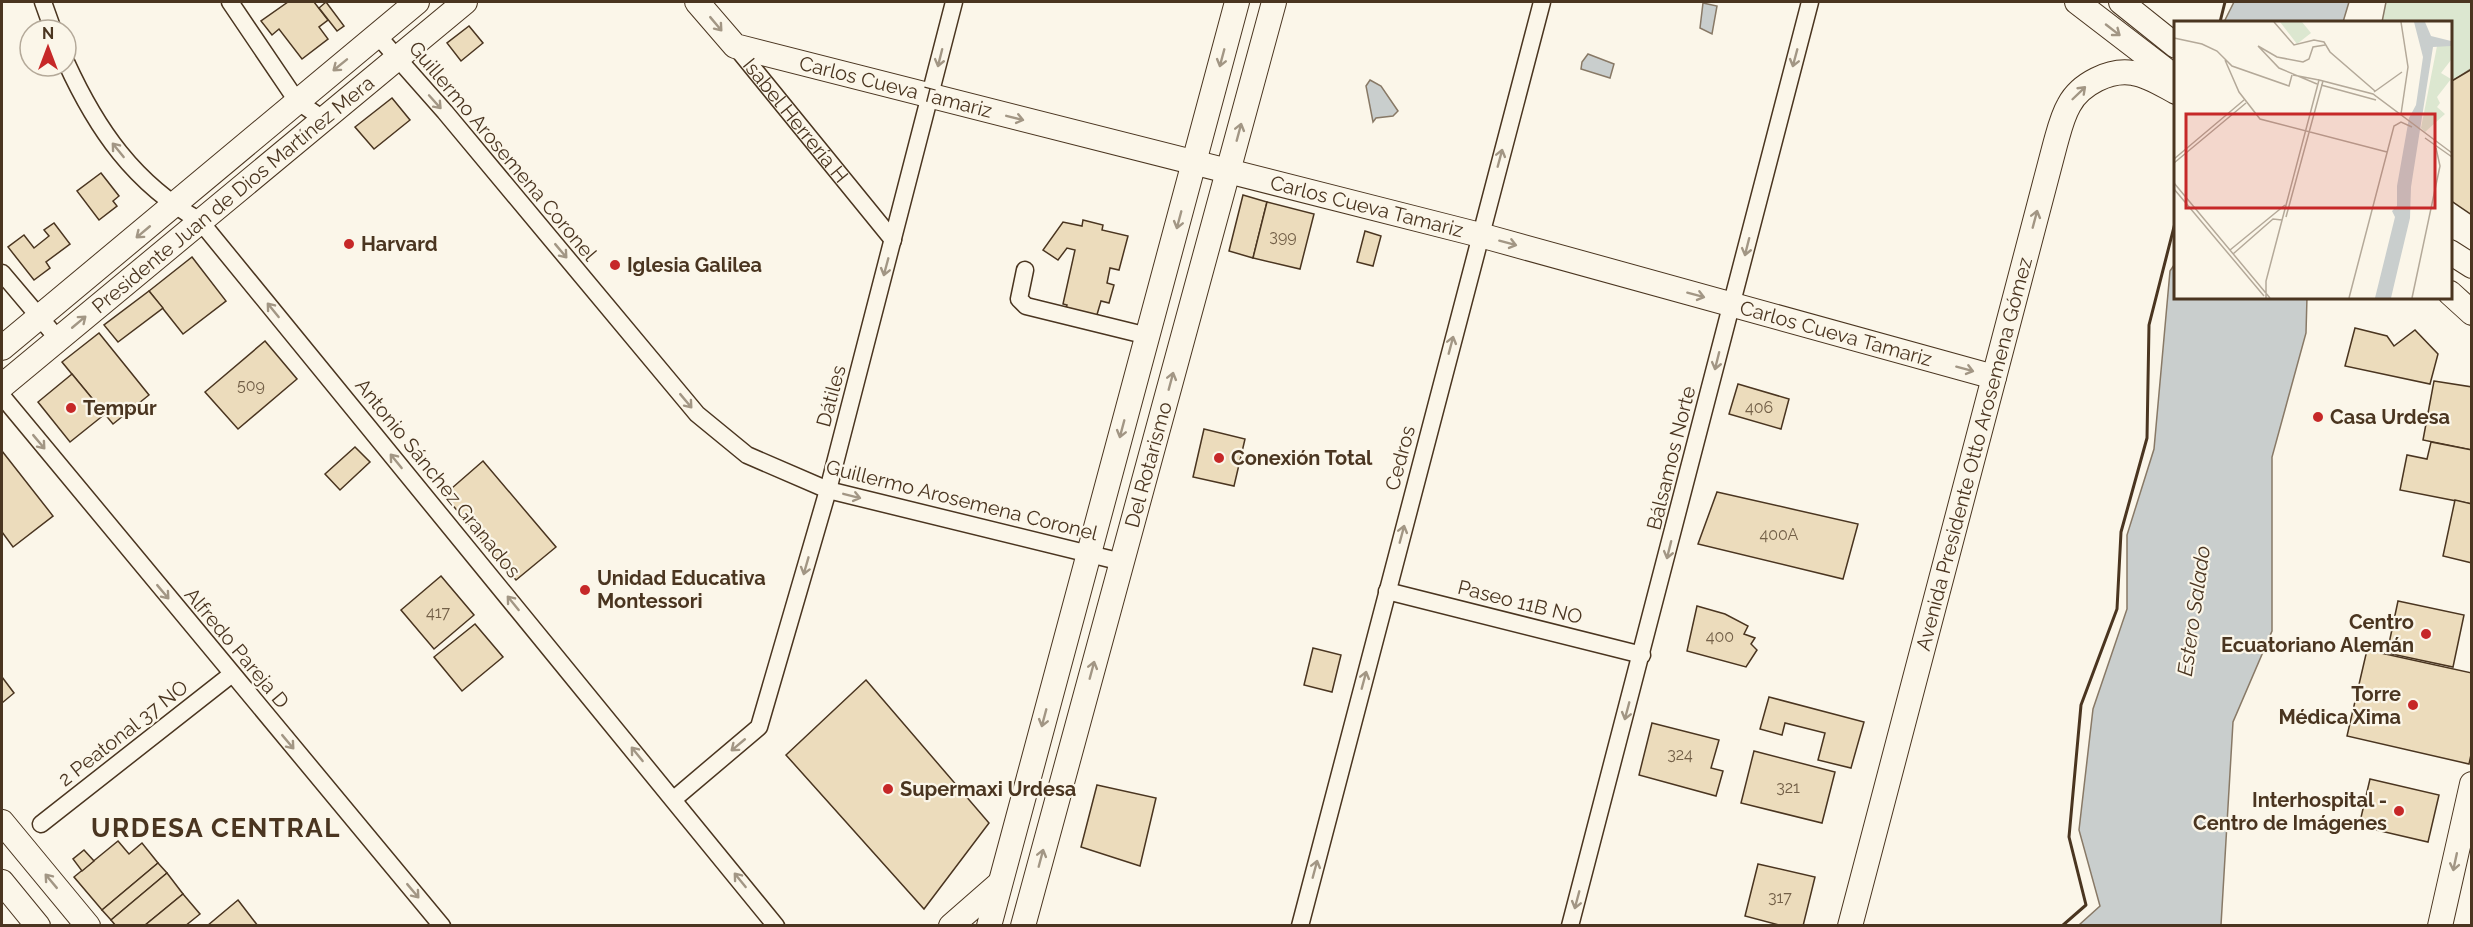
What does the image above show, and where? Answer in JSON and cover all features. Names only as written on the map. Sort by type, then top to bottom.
[{"type":"street","points":[[43,2],[49,18]]},
{"type":"street","points":[[230,2],[297,101],[323,119]]},
{"type":"street","name":"Presidente Juan de Dios Martínez Mera","points":[[2,348],[417,2]]},
{"type":"street","name":"Isabel Herrería H","points":[[697,2],[893,240]]},
{"type":"street","name":"Dátiles","points":[[674,799],[759,727],[828,490],[954,2]]},
{"type":"street","name":"Del Rotarismo","points":[[989,926],[1237,2]]},
{"type":"street","name":"Del Rotarismo","points":[[1023,926],[1274,2]]},
{"type":"street","name":"Cedros","points":[[1300,926],[1542,2]]},
{"type":"street","name":"Bálsamos Norte","points":[[1570,926],[1810,2]]},
{"type":"street","points":[[2077,2],[2150,68],[2174,77]]},
{"type":"street","points":[[2121,2],[2172,36]]},
{"type":"street","points":[[2143,2],[2172,36]]},
{"type":"street","name":"Presidente Juan de Dios Martínez Mera","points":[[2,386],[396,58],[453,5]]},
{"type":"street","name":"Guillermo Arosemena Coronel","points":[[377,35],[445,112],[697,414],[747,455],[828,490],[1122,562]]},
{"type":"street","name":"Carlos Cueva Tamariz","points":[[735,46],[1480,235],[1994,377]]},
{"type":"street","name":"Avenida Presidente Otto Arosemena Gómez","points":[[1850,926],[2055,145],[2068,105],[2082,89],[2104,76],[2133,73],[2150,68],[2174,90]]},
{"type":"street","name":"Antonio Sánchez Granados","points":[[73,78],[83,100],[104,133],[133,169],[174,206],[200,221],[776,926]]},
{"type":"street","points":[[2452,253],[2472,266]]},
{"type":"street","points":[[1025,270],[1019,299],[1026,306],[1148,336]]},
{"type":"street","points":[[2,273],[58,339]]},
{"type":"street","points":[[2452,294],[2472,313]]},
{"type":"street","name":"Alfredo Pareja D","points":[[2,396],[442,926]]},
{"type":"street","name":"Paseo 11B NO","points":[[1387,591],[1642,655]]},
{"type":"street","name":"2 Peatonal 37 NO","points":[[41,824],[232,674]]},
{"type":"street","points":[[2440,926],[2472,784]]},
{"type":"street","points":[[2,822],[88,926]]},
{"type":"street","points":[[2,882],[33,924]]},
{"type":"street","points":[[951,926],[999,884]]},
{"type":"green space","points":[[2386,2],[2471,2],[2471,69],[2452,81],[2452,21],[2382,21]]},
{"type":"water","points":[[2234,2],[2349,2],[2343,21],[2224,21]]},
{"type":"water","points":[[1703,3],[1717,6],[1712,34],[1700,28]]},
{"type":"water","points":[[1588,54],[1614,64],[1610,78],[1581,69],[1582,62]]},
{"type":"water","points":[[1370,80],[1381,86],[1398,111],[1393,116],[1376,118],[1373,122],[1366,86]]},
{"type":"water","name":"Estero Salado","points":[[2174,265],[2174,298],[2307,298],[2306,333],[2272,457],[2272,631],[2233,722],[2221,925],[2079,925],[2100,906],[2079,830],[2093,709],[2127,609],[2127,535],[2154,449],[2170,271]]},
{"type":"building","points":[[288,2],[314,2],[328,20],[319,27],[328,39],[302,59],[279,29],[272,35],[261,21]]},
{"type":"building","points":[[326,2],[344,26],[337,31],[319,8]]},
{"type":"building","points":[[469,26],[483,43],[461,61],[447,43]]},
{"type":"building","points":[[2472,69],[2472,215],[2452,201],[2452,81]]},
{"type":"building","points":[[392,98],[410,120],[374,149],[355,127]]},
{"type":"building","points":[[101,173],[119,196],[113,201],[117,206],[99,220],[77,191]]},
{"type":"building","points":[[1243,195],[1267,202],[1253,258],[1229,251]]},
{"type":"building","points":[[1267,202],[1314,214],[1300,269],[1253,258]]},
{"type":"building","points":[[1083,220],[1103,225],[1102,230],[1128,236],[1119,270],[1110,268],[1107,283],[1114,285],[1109,303],[1101,301],[1096,318],[1065,311],[1067,305],[1063,304],[1075,250],[1067,248],[1058,260],[1043,250],[1063,222],[1082,226]]},
{"type":"building","points":[[54,223],[70,244],[46,262],[50,268],[34,280],[8,247],[24,235],[34,248],[49,236],[44,230]]},
{"type":"building","points":[[1365,231],[1381,236],[1373,266],[1357,262]]},
{"type":"building","points":[[192,257],[226,301],[183,334],[149,291]]},
{"type":"building","points":[[149,291],[163,308],[118,342],[104,325]]},
{"type":"building","points":[[2355,328],[2387,336],[2394,346],[2415,330],[2438,354],[2430,384],[2345,366]]},
{"type":"building","points":[[99,333],[149,395],[113,424],[62,362]]},
{"type":"building","points":[[265,341],[297,379],[238,429],[205,392]]},
{"type":"building","name":"Tempur","points":[[72,374],[105,414],[70,442],[38,402]]},
{"type":"building","points":[[2434,381],[2472,387],[2472,450],[2423,440]]},
{"type":"building","points":[[1738,384],[1789,399],[1781,429],[1729,414]]},
{"type":"building","name":"Conexión Total","points":[[1204,429],[1245,439],[1234,486],[1193,477]]},
{"type":"building","points":[[2431,442],[2472,450],[2472,504],[2400,490],[2407,455],[2427,459]]},
{"type":"building","points":[[355,447],[370,462],[340,490],[325,474]]},
{"type":"building","points":[[2,451],[53,516],[13,547],[2,532]]},
{"type":"building","points":[[483,461],[556,547],[516,580],[444,495]]},
{"type":"building","points":[[1717,492],[1858,524],[1843,579],[1698,544]]},
{"type":"building","points":[[2455,500],[2472,504],[2472,563],[2443,556]]},
{"type":"building","points":[[441,576],[474,615],[434,649],[401,610]]},
{"type":"building","name":"Centro Ecuatoriano Alemán","points":[[2398,601],[2464,615],[2453,667],[2387,653]]},
{"type":"building","points":[[1697,606],[1725,614],[1748,626],[1744,634],[1755,638],[1751,644],[1757,650],[1746,667],[1687,651]]},
{"type":"building","points":[[475,624],[503,657],[462,691],[434,657]]},
{"type":"building","points":[[1313,648],[1341,655],[1332,692],[1304,685]]},
{"type":"building","name":"Torre Médica Xima","points":[[2367,650],[2472,673],[2472,750],[2469,764],[2347,736]]},
{"type":"building","points":[[2,677],[14,693],[2,703]]},
{"type":"building","name":"Supermaxi Urdesa","points":[[866,680],[989,823],[924,909],[786,755]]},
{"type":"building","points":[[1769,697],[1864,722],[1851,768],[1818,760],[1825,733],[1785,723],[1782,735],[1760,729]]},
{"type":"building","points":[[1652,723],[1719,740],[1711,768],[1723,771],[1716,796],[1639,775]]},
{"type":"building","points":[[1754,751],[1835,772],[1822,823],[1741,803]]},
{"type":"building","name":"Interhospital - Centro de Imágenes","points":[[2370,779],[2439,795],[2428,842],[2359,826]]},
{"type":"building","points":[[1097,785],[1156,798],[1140,866],[1081,847]]},
{"type":"building","points":[[118,841],[129,854],[142,843],[158,863],[102,910],[74,877]]},
{"type":"building","points":[[84,850],[94,861],[82,871],[73,859]]},
{"type":"building","points":[[158,863],[167,873],[111,920],[102,910]]},
{"type":"building","points":[[1758,864],[1815,877],[1803,926],[1783,926],[1745,916]]},
{"type":"building","points":[[167,873],[183,894],[144,926],[116,926],[111,920]]},
{"type":"building","points":[[183,894],[200,914],[185,926],[144,926]]},
{"type":"building","points":[[238,900],[258,926],[207,926]]},
{"type":"wall","points":[[2220,21],[2225,2]]},
{"type":"wall","points":[[2062,926],[2086,905],[2069,837],[2081,705],[2117,609],[2121,532],[2147,438],[2149,325],[2174,227]]},
{"type":"place","name":"Harvard","points":[[349,244]]},
{"type":"place","name":"Iglesia Galilea","points":[[615,265]]},
{"type":"place","name":"Tempur","points":[[71,408]]},
{"type":"place","name":"Casa Urdesa","points":[[2318,417]]},
{"type":"place","name":"Conexión Total","points":[[1219,458]]},
{"type":"place","name":"Unidad Educativa Montessori","points":[[585,590]]},
{"type":"place","name":"Centro Ecuatoriano Alemán","points":[[2426,634]]},
{"type":"place","name":"Torre Médica Xima","points":[[2413,705]]},
{"type":"place","name":"Supermaxi Urdesa","points":[[888,789]]},
{"type":"place","name":"Interhospital - Centro de Imágenes","points":[[2399,811]]},
{"type":"district","name":"URDESA CENTRAL","points":[[216,828]]}]
